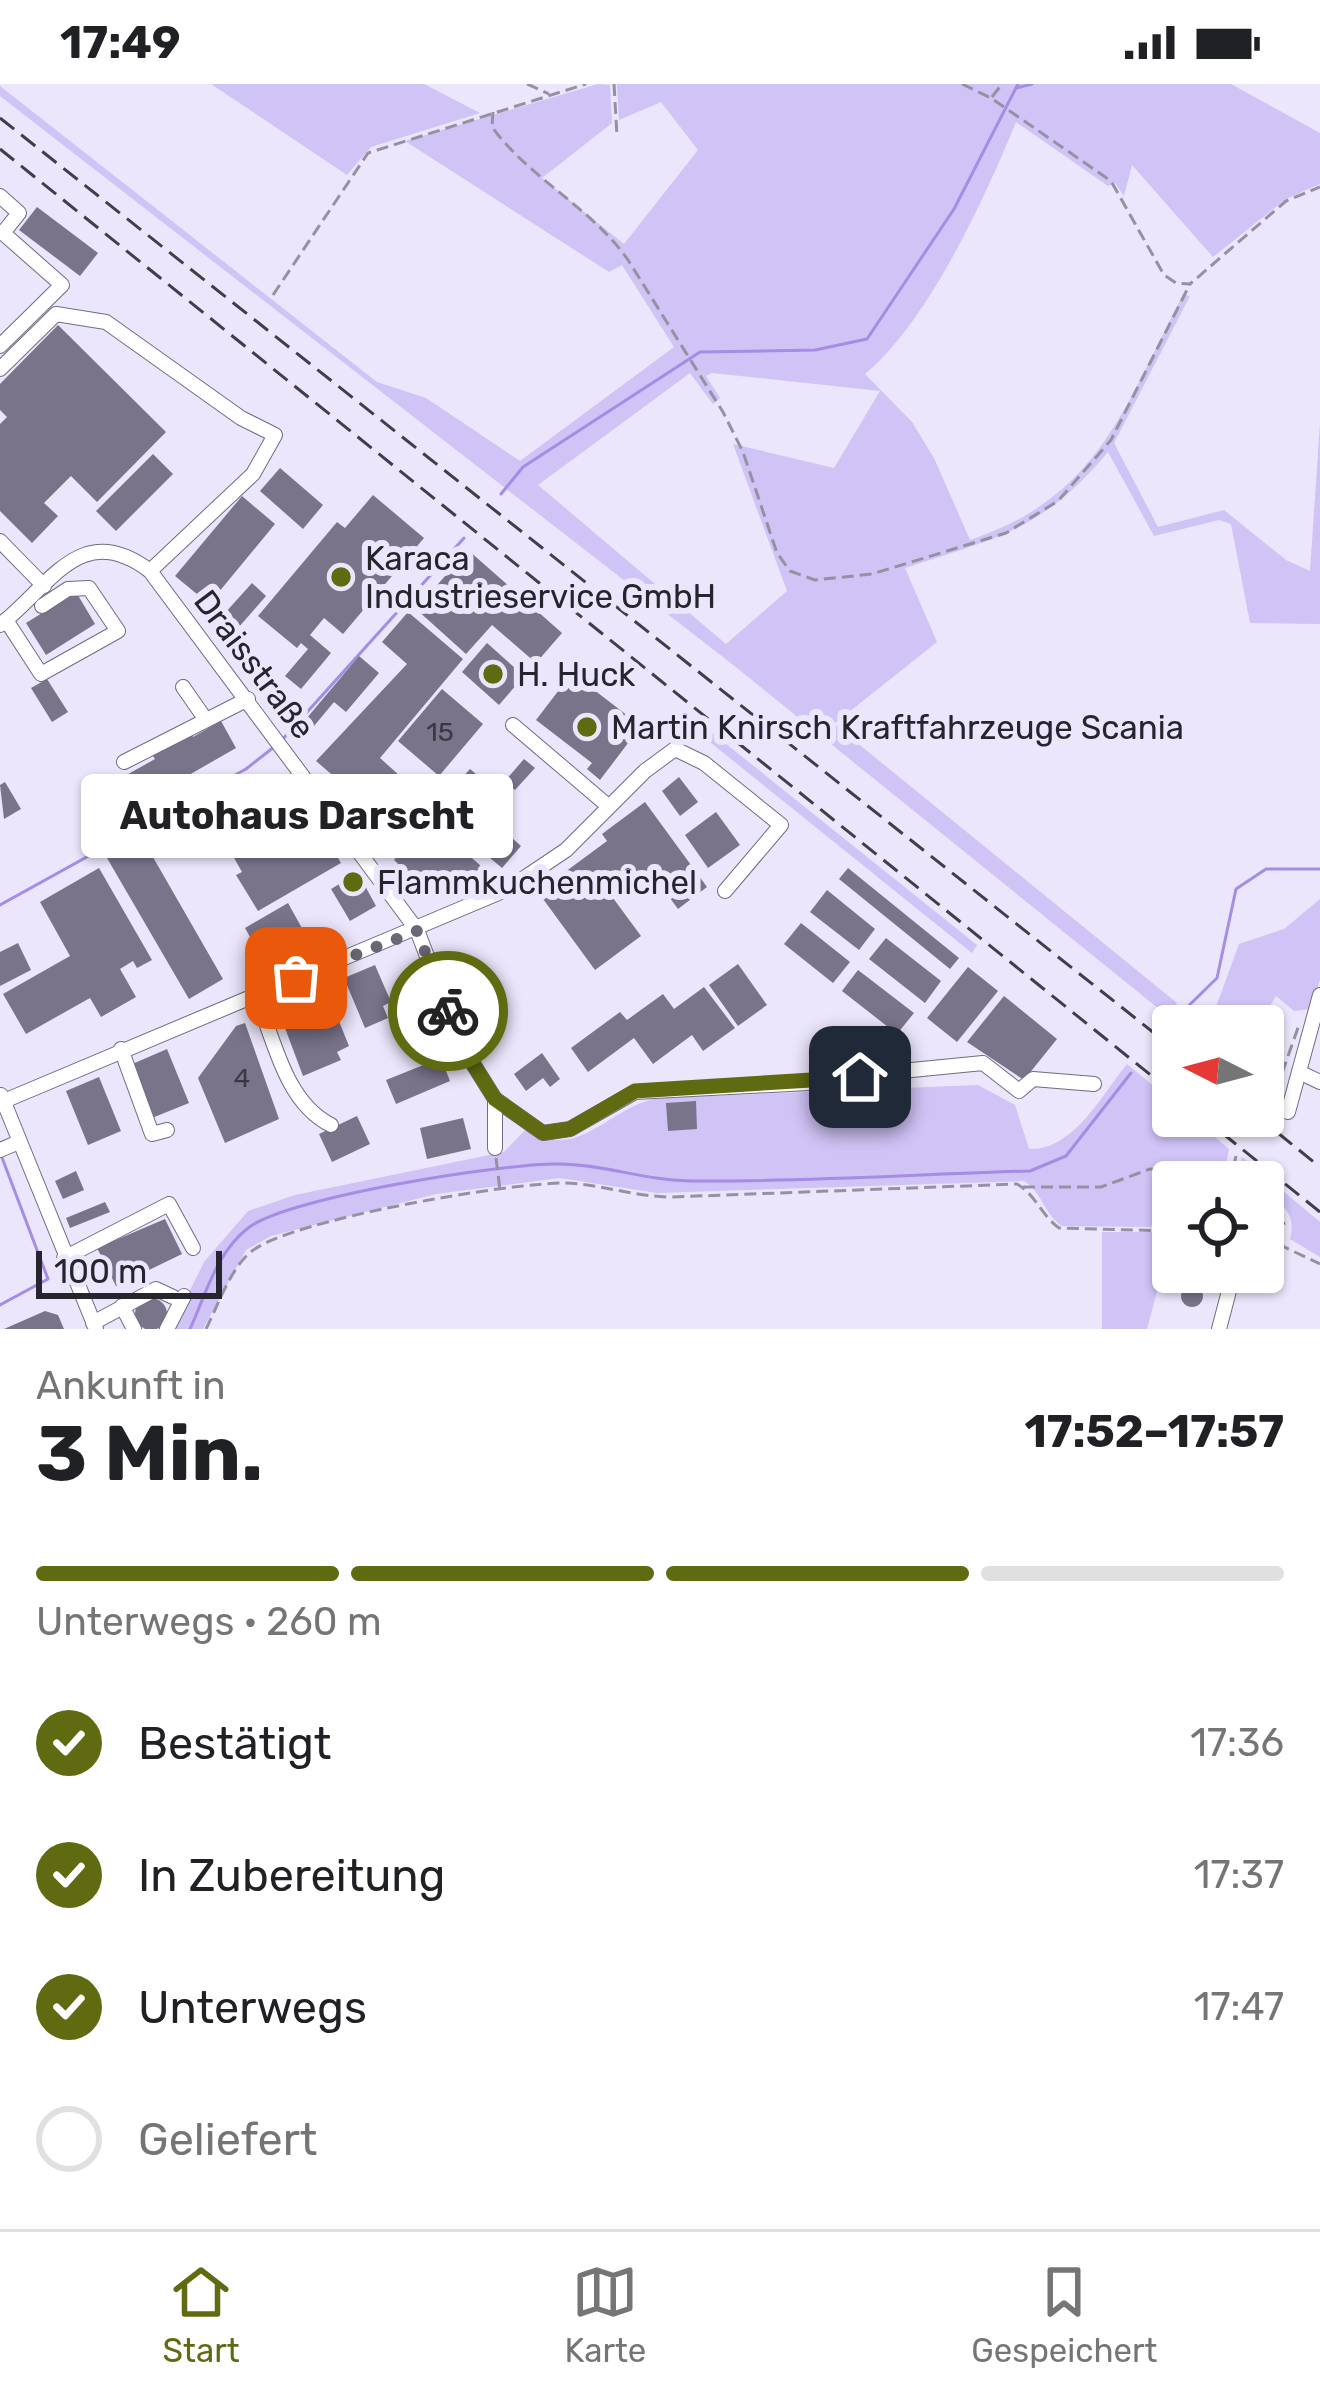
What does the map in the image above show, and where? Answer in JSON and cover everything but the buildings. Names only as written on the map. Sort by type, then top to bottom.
[{"type":"street","points":[[0,196],[19,213],[3,233],[62,285],[0,346]]},
{"type":"street","points":[[0,369],[56,314],[106,322],[241,418],[275,436],[253,474],[150,571],[124,552],[98,549],[75,557],[3,623],[41,674],[118,631],[89,588],[68,589],[42,606]]},
{"type":"street","points":[[0,542],[44,586]]},
{"type":"street","name":"Draisstraße","points":[[150,571],[417,931],[460,1043],[495,1099],[543,1133],[570,1129],[635,1091],[846,1081],[861,1075],[860,1053],[844,1047],[834,1052],[818,1079]]},
{"type":"street","points":[[183,687],[206,720]]},
{"type":"street","points":[[124,762],[248,699]]},
{"type":"street","points":[[513,725],[607,805]]},
{"type":"street","points":[[167,1329],[179,1297],[156,1289],[95,1326],[8,1146],[2,1096],[417,931],[508,890],[566,850],[607,805],[675,749],[704,763],[782,825],[725,891]]},
{"type":"street","points":[[256,994],[297,1099],[310,1116],[331,1125]]},
{"type":"street","points":[[1288,1112],[1320,994]]},
{"type":"street","points":[[121,1049],[152,1135],[167,1130]]},
{"type":"street","points":[[861,1075],[983,1063],[1019,1091],[1033,1079],[1094,1084]]},
{"type":"street","points":[[1298,1072],[1320,1082]]},
{"type":"street","points":[[495,1099],[495,1148]]},
{"type":"street","points":[[64,1258],[170,1204],[193,1248]]},
{"type":"street","points":[[1219,1329],[1228,1293]]},
{"type":"street","points":[[122,1306],[134,1329]]},
{"type":"path","points":[[527,84],[551,95]]},
{"type":"path","points":[[273,295],[368,153],[586,84]]},
{"type":"path","points":[[614,84],[617,136]]},
{"type":"path","points":[[962,84],[991,98],[1111,181],[1164,275],[1190,284]]},
{"type":"path","points":[[991,98],[1002,84]]},
{"type":"path","points":[[493,112],[492,127],[511,153],[614,239],[733,432],[777,553],[790,571],[815,580],[872,574],[1006,533],[1058,501],[1111,440],[1190,284],[1286,201],[1320,187]]},
{"type":"path","points":[[1284,1063],[1294,1031],[1312,1022]]},
{"type":"path","points":[[495,1148],[500,1190]]},
{"type":"path","points":[[1235,1161],[1236,1156]]},
{"type":"path","points":[[206,1329],[242,1261],[270,1240],[435,1199],[561,1183],[673,1198],[1002,1184],[1101,1187],[1152,1169]]},
{"type":"path","points":[[1023,1187],[1059,1228],[1152,1230]]},
{"type":"path","points":[[1284,1246],[1320,1264]]},
{"type":"shaded area","points":[[211,84],[424,84],[480,113],[371,147],[347,175]]},
{"type":"shaded area","points":[[598,84],[610,85],[612,123],[542,178],[624,244],[698,150],[661,102],[619,120],[617,84],[1231,84],[1320,133],[1320,184],[1286,199],[1213,257],[1132,165],[1124,196],[1115,183],[1108,186],[1016,122],[953,257],[911,323],[865,374],[912,422],[934,458],[970,540],[1014,522],[1079,473],[1124,410],[1183,295],[1190,296],[1114,443],[1158,527],[1224,510],[1286,560],[1310,571],[1320,423],[1320,624],[1250,623],[1231,524],[1219,520],[1154,536],[1108,452],[1062,499],[1017,528],[905,568],[937,642],[834,724],[1176,1005],[1154,1005],[732,664],[0,96],[0,86],[377,382],[426,398],[520,461],[674,347],[622,265],[609,272],[405,141]],"holes":[[[690,373],[713,404],[720,398],[706,376],[712,373],[880,391],[834,468],[733,444],[787,591],[726,644],[538,485]]]},
{"type":"shaded area","points":[[685,711],[977,945],[972,953],[680,718]]},
{"type":"shaded area","points":[[1320,899],[1320,980],[1311,1009],[1294,1011],[1276,996],[1271,1005],[1217,1005],[1239,944],[1284,929]]},
{"type":"shaded area","points":[[1127,1064],[1152,1085],[1152,1137],[1215,1137],[1229,1149],[1227,1161],[1152,1161],[1151,1227],[1062,1226],[1024,1181],[657,1193],[560,1178],[436,1194],[271,1236],[246,1250],[203,1329],[171,1329],[204,1262],[248,1211],[295,1195],[504,1152],[527,1128],[545,1138],[578,1137],[660,1098],[978,1085],[1015,1105],[1029,1149],[1060,1141]]},
{"type":"shaded area","points":[[1284,1192],[1320,1222],[1320,1257],[1290,1239]]},
{"type":"shaded area","points":[[1102,1232],[1152,1232],[1152,1293],[1157,1293],[1147,1329],[1102,1329]]},
{"type":"waterway","points":[[501,494],[523,467],[700,352],[815,350],[867,339],[954,209],[1018,84]]},
{"type":"waterway","points":[[1016,88],[1032,84]]},
{"type":"waterway","points":[[281,741],[464,538]]},
{"type":"waterway","points":[[0,905],[246,769],[274,747]]},
{"type":"waterway","points":[[1189,1005],[1217,978],[1236,889],[1266,869],[1320,869]]},
{"type":"waterway","points":[[190,1329],[213,1275],[237,1238],[271,1216],[306,1205],[398,1184],[531,1165],[576,1165],[693,1181],[1030,1171],[1066,1156],[1131,1073]]},
{"type":"waterway","points":[[0,1305],[48,1279],[1,1155]]},
{"type":"railway","points":[[0,118],[1152,1031]]},
{"type":"railway","points":[[0,149],[1152,1076]]},
{"type":"railway","points":[[1227,1137],[1320,1212]]},
{"type":"railway","points":[[1283,1137],[1320,1167]]},
{"type":"way so far","points":[[296,978],[417,931],[448,1011]]},
{"type":"place","name":"Karaca Industrieservice GmbH","points":[[341,577]]},
{"type":"place","name":"H. Huck","points":[[493,674]]},
{"type":"place","name":"Martin Knirsch Kraftfahrzeuge Scania","points":[[587,727]]},
{"type":"place","name":"Flammkuchenmichel","points":[[353,882]]},
{"type":"place","name":"Autohaus Darscht","points":[[296,978]]},
{"type":"route","points":[[448,1011],[460,1043],[495,1099],[543,1133],[570,1129],[635,1091],[860,1077]]}]
